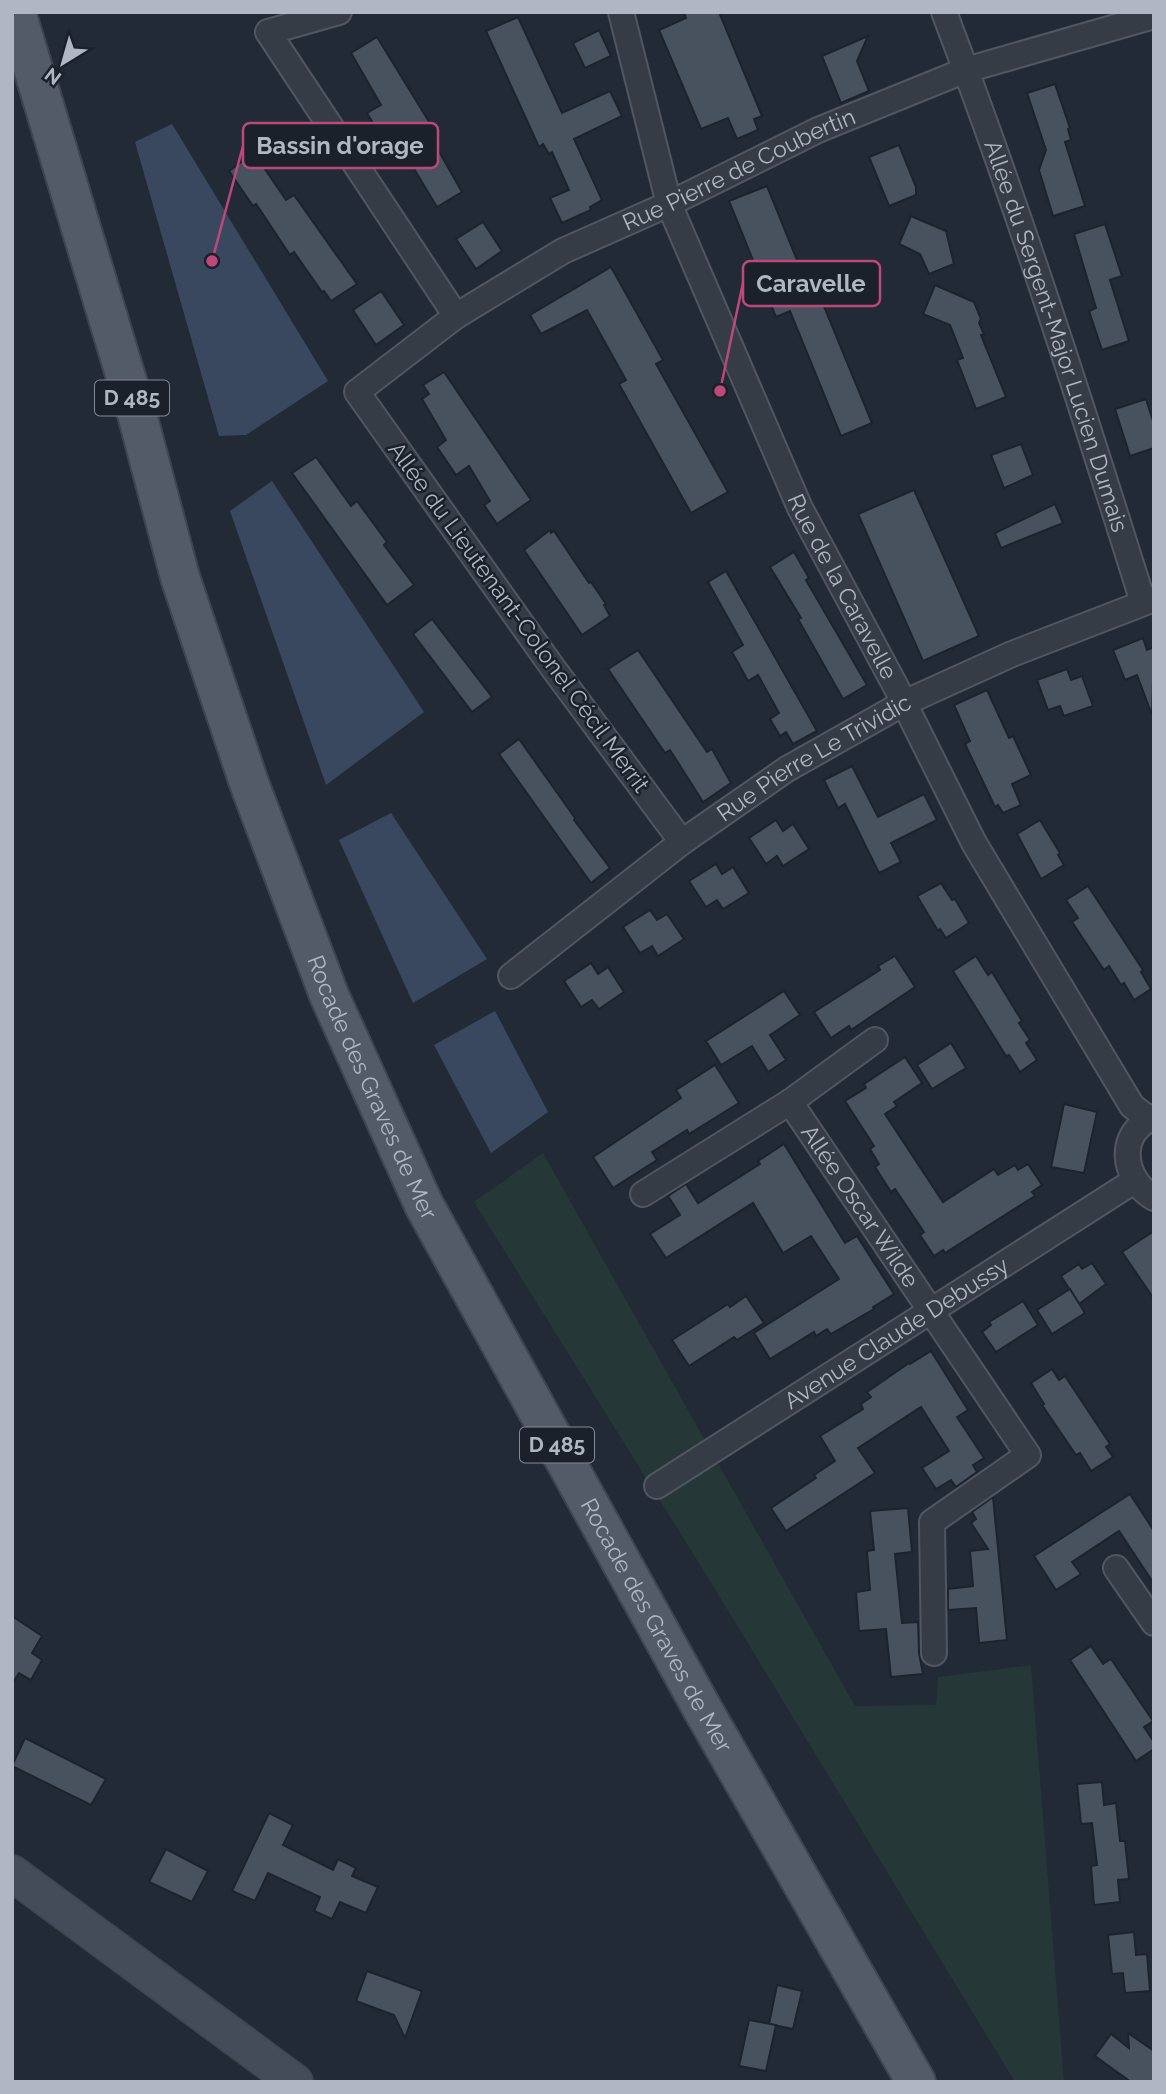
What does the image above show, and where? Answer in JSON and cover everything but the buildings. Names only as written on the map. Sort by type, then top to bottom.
[{"type":"main road","name":"Rocade des Graves de Mer","points":[[16,12],[137,414],[180,577],[249,783],[329,995],[424,1205],[703,1710],[916,2082]]},
{"type":"street","points":[[340,12],[268,32],[456,316]]},
{"type":"street","name":"Rue de la Caravelle","points":[[621,12],[668,204],[800,508],[904,703],[974,843],[1132,1105],[1151,1118]]},
{"type":"street","name":"Allée du Sergent-Major Lucien Dumais","points":[[943,12],[966,70],[1149,600]]},
{"type":"street","name":"Rue Pierre de Coubertin","points":[[357,392],[456,316],[564,251],[668,204],[818,130],[966,70],[1154,16]]},
{"type":"street","name":"Allée du Lieutenant-Colonel Cécil Merrit","points":[[357,392],[553,668],[682,842]]},
{"type":"street","name":"Rue Pierre Le Trividic","points":[[511,976],[682,842],[787,768],[904,703],[1012,654],[1149,600]]},
{"type":"street","name":"Allée Oscar Wilde","points":[[643,1194],[790,1102],[875,1040]]},
{"type":"street","name":"Allée Oscar Wilde","points":[[790,1102],[1028,1455],[932,1522],[934,1653]]},
{"type":"street","points":[[1151,1118],[1138,1128],[1130,1140],[1127,1154],[1134,1181],[1143,1192],[1154,1198]]},
{"type":"street","name":"Avenue Claude Debussy","points":[[657,1486],[1134,1181]]},
{"type":"street","points":[[1116,1568],[1154,1623]]},
{"type":"street","points":[[12,1873],[295,2082]]},
{"type":"shaded area","points":[[543,1153],[855,1706],[936,1705],[938,1677],[1031,1665],[1064,2082],[1015,2082],[702,1568],[474,1202]]},
{"type":"water","points":[[172,124],[328,381],[246,435],[219,436],[135,142]]},
{"type":"water","points":[[272,481],[424,712],[326,785],[230,511]]},
{"type":"water","points":[[391,813],[487,959],[413,1003],[339,840]]},
{"type":"water","points":[[495,1011],[548,1112],[491,1153],[434,1045]]},
{"type":"place","name":"Bassin d'orage","points":[[212,261]]},
{"type":"place","name":"Caravelle","points":[[720,391]]}]
